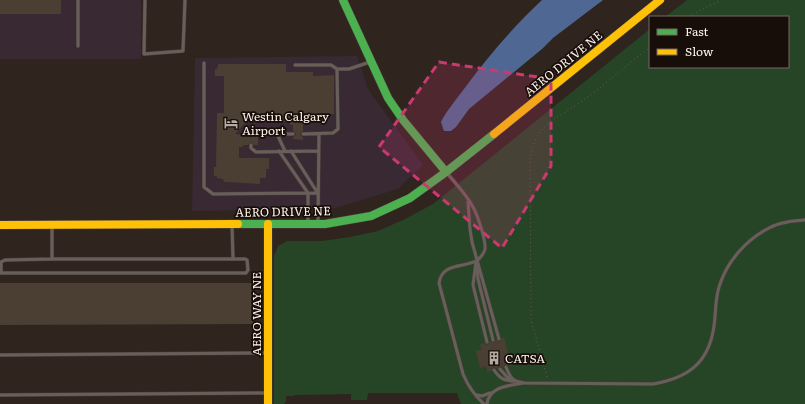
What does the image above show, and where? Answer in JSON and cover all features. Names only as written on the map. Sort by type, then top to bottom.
[{"type":"street","points":[[343,0],[388,98],[399,115],[446,172]]},
{"type":"street","name":"AERO DRIVE NE","points":[[0,225],[325,224],[371,216],[410,198],[446,172],[660,0]]},
{"type":"street","name":"AERO WAY NE","points":[[268,224],[268,404]]},
{"type":"lane","points":[[78,0],[78,46]]},
{"type":"lane","points":[[145,0],[144,54],[183,51],[185,0]]},
{"type":"lane","points":[[295,65],[331,65],[337,69],[349,69],[371,62]]},
{"type":"lane","points":[[204,63],[204,187],[213,194],[318,193]]},
{"type":"lane","points":[[303,134],[333,133],[338,129],[337,69]]},
{"type":"lane","points":[[251,135],[256,130],[265,130],[277,134],[293,134]]},
{"type":"lane","points":[[277,134],[285,151]]},
{"type":"lane","points":[[318,134],[318,224]]},
{"type":"lane","points":[[251,145],[251,148],[256,152],[318,151]]},
{"type":"lane","points":[[279,151],[308,193],[308,224]]},
{"type":"lane","points":[[291,151],[318,193]]},
{"type":"lane","points":[[446,172],[467,198],[477,216],[485,246],[485,251],[477,261],[473,285],[487,342]]},
{"type":"lane","points":[[467,198],[470,205],[470,229],[477,261],[499,339]]},
{"type":"lane","points":[[473,393],[478,396],[482,396],[498,388],[525,383],[653,384],[683,376],[696,367],[705,355],[712,340],[715,325],[715,308],[719,287],[727,268],[738,253],[753,238],[771,227],[793,221],[805,220]]},
{"type":"lane","points":[[232,224],[233,259]]},
{"type":"lane","points":[[52,225],[52,259]]},
{"type":"lane","points":[[52,259],[245,259],[247,260],[248,270],[246,272],[1,273],[2,262],[5,260],[52,259]]},
{"type":"lane","points":[[477,261],[478,279],[493,340]]},
{"type":"lane","points":[[477,261],[451,268],[443,272],[440,276],[439,283],[463,374],[473,393],[484,404]]},
{"type":"lane","points":[[0,355],[268,352]]},
{"type":"lane","points":[[506,367],[510,377],[515,381]]},
{"type":"lane","points":[[500,369],[507,377],[515,381]]},
{"type":"lane","points":[[494,370],[499,377],[506,381],[525,383]]},
{"type":"lane","points":[[487,404],[488,398],[492,392]]},
{"type":"lane","points":[[0,395],[268,393]]},
{"type":"path","points":[[691,16],[721,0]]},
{"type":"path","points":[[549,383],[531,320],[530,160],[532,148],[541,130],[548,124],[585,99],[649,48]]},
{"type":"highlighted area","points":[[439,62],[551,79],[551,166],[502,248],[379,147]]},
{"type":"shaded area","points":[[0,0],[141,0],[141,59],[0,59]]},
{"type":"shaded area","points":[[357,56],[368,89],[423,165],[398,189],[332,209],[192,211],[195,58]]},
{"type":"green space","points":[[687,0],[805,0],[805,404],[461,404],[457,393],[368,393],[367,400],[351,400],[351,394],[294,395],[286,396],[286,402],[284,404],[274,404],[274,256],[278,246],[287,241],[322,241],[378,231],[433,204],[649,30],[649,68],[789,68],[789,16],[666,16]]},
{"type":"water","points":[[542,0],[603,0],[553,38],[542,49],[469,109],[456,127],[451,131],[444,131],[441,122],[446,113],[482,65]]},
{"type":"building","points":[[0,0],[61,0],[61,14],[0,14]]},
{"type":"building","name":"Westin Calgary Airport","points":[[218,64],[286,64],[286,72],[313,72],[313,76],[334,75],[334,114],[327,114],[327,122],[305,122],[305,125],[303,125],[303,131],[300,134],[303,137],[303,140],[293,139],[296,134],[293,131],[293,125],[290,125],[290,122],[248,120],[235,134],[248,135],[251,138],[258,135],[258,145],[254,145],[251,142],[248,145],[239,147],[239,158],[269,158],[269,169],[266,169],[266,178],[260,178],[260,184],[224,182],[223,179],[214,176],[214,167],[216,167],[217,113],[224,113],[224,76],[215,76],[215,69],[217,69]]},
{"type":"building","points":[[0,283],[253,283],[253,324],[0,325]]},
{"type":"building","name":"CATSA","points":[[504,337],[511,366],[505,364],[503,368],[499,366],[497,369],[493,367],[491,371],[487,372],[486,366],[480,368],[476,351],[481,350],[480,344],[484,343],[488,345],[490,341],[494,343],[496,339],[499,342]]},
{"type":"traffic: fast","points":[[343,0],[388,98],[403,120],[446,172]]},
{"type":"traffic: fast","points":[[238,224],[325,224],[371,216],[410,198],[494,134]]},
{"type":"traffic: slow","points":[[494,134],[660,0]]},
{"type":"traffic: slow","points":[[0,225],[238,224]]},
{"type":"traffic: slow","points":[[268,224],[268,404]]},
{"type":"place","name":"Westin Calgary Airport","points":[[231,123]]},
{"type":"place","name":"CATSA","points":[[494,358]]}]
